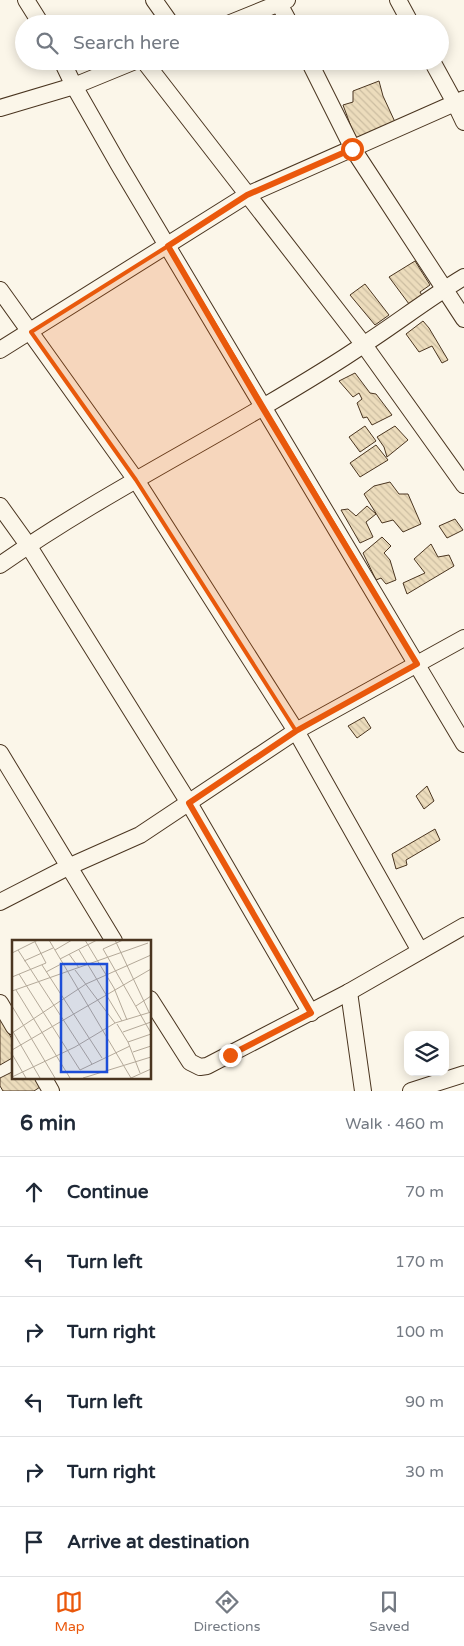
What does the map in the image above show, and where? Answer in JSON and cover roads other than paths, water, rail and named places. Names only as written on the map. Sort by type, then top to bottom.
[{"type":"street","points":[[26,0],[35,15]]},
{"type":"street","points":[[154,0],[165,15]]},
{"type":"street","points":[[398,0],[406,15]]},
{"type":"street","points":[[249,15],[281,1],[286,15]]},
{"type":"street","points":[[66,70],[262,407],[464,744]]},
{"type":"street","points":[[0,108],[74,86],[113,70]]},
{"type":"street","points":[[151,70],[364,345],[464,485]]},
{"type":"street","points":[[312,70],[352,149],[464,319]]},
{"type":"street","points":[[438,70],[460,101],[464,122]]},
{"type":"street","points":[[0,350],[247,195],[460,101]]},
{"type":"street","points":[[0,565],[28,545],[364,345],[444,289],[464,278]]},
{"type":"street","points":[[0,290],[136,480],[296,731],[420,951]]},
{"type":"street","points":[[0,506],[28,545],[189,803],[311,1013]]},
{"type":"street","points":[[0,902],[68,867],[140,835],[296,731],[464,638]]},
{"type":"street","points":[[0,753],[113,940]]},
{"type":"street","points":[[151,1002],[190,1062],[200,1067],[230,1055],[311,1013],[464,926]]},
{"type":"street","points":[[349,992],[363,1091]]},
{"type":"street","points":[[0,1003],[12,1024]]},
{"type":"street","points":[[411,1091],[464,1074]]},
{"type":"street","points":[[44,1078],[51,1091]]}]
